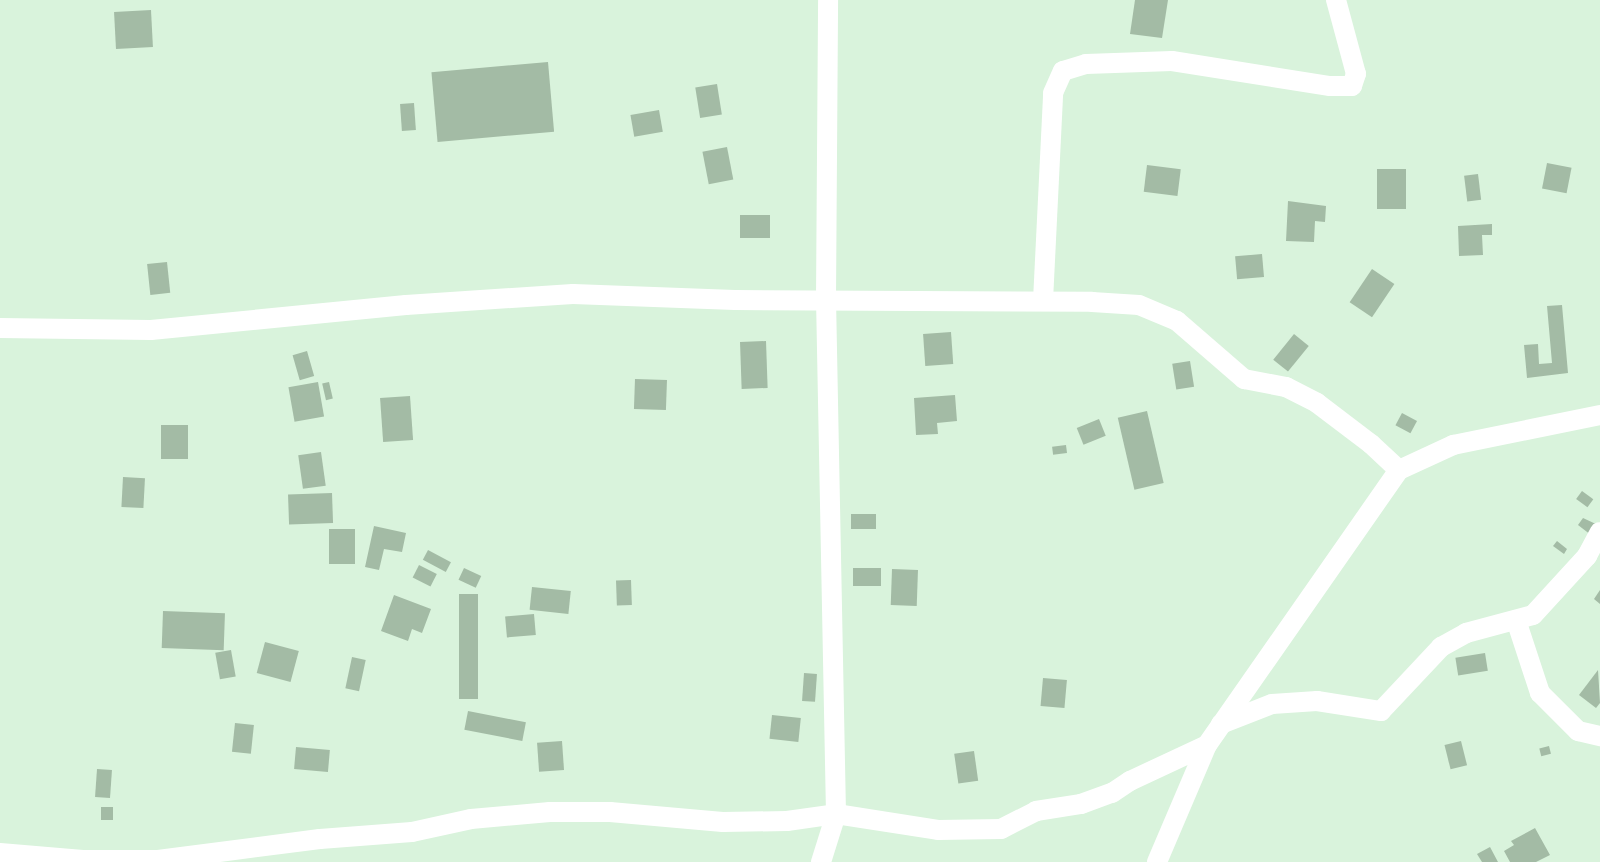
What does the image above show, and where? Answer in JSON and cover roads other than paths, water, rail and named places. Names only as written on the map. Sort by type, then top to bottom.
[{"type":"street","points":[[821,862],[836,814],[826,300],[828,0]]},
{"type":"street","points":[[1043,301],[1052,93],[1063,71],[1086,64],[1172,61],[1312,84],[1352,86],[1356,74],[1336,0]]},
{"type":"street","points":[[0,328],[151,330],[406,305],[573,294],[826,300],[1043,301],[1139,305],[1177,321],[1244,378],[1286,387],[1318,403],[1371,444],[1399,470]]},
{"type":"street","points":[[1157,862],[1207,745],[1399,470],[1453,445],[1600,415]]},
{"type":"street","points":[[1221,724],[1272,704],[1318,701],[1381,711],[1441,647],[1466,633],[1532,615],[1586,556],[1600,532]]},
{"type":"street","points":[[1516,620],[1540,693],[1578,730],[1600,736]]},
{"type":"street","points":[[0,853],[83,860],[158,860],[320,839],[412,832],[471,819],[550,812],[610,812],[723,822],[787,821],[836,814],[938,830],[1001,829],[1036,811],[1081,804],[1112,793],[1130,780],[1207,745]]}]
